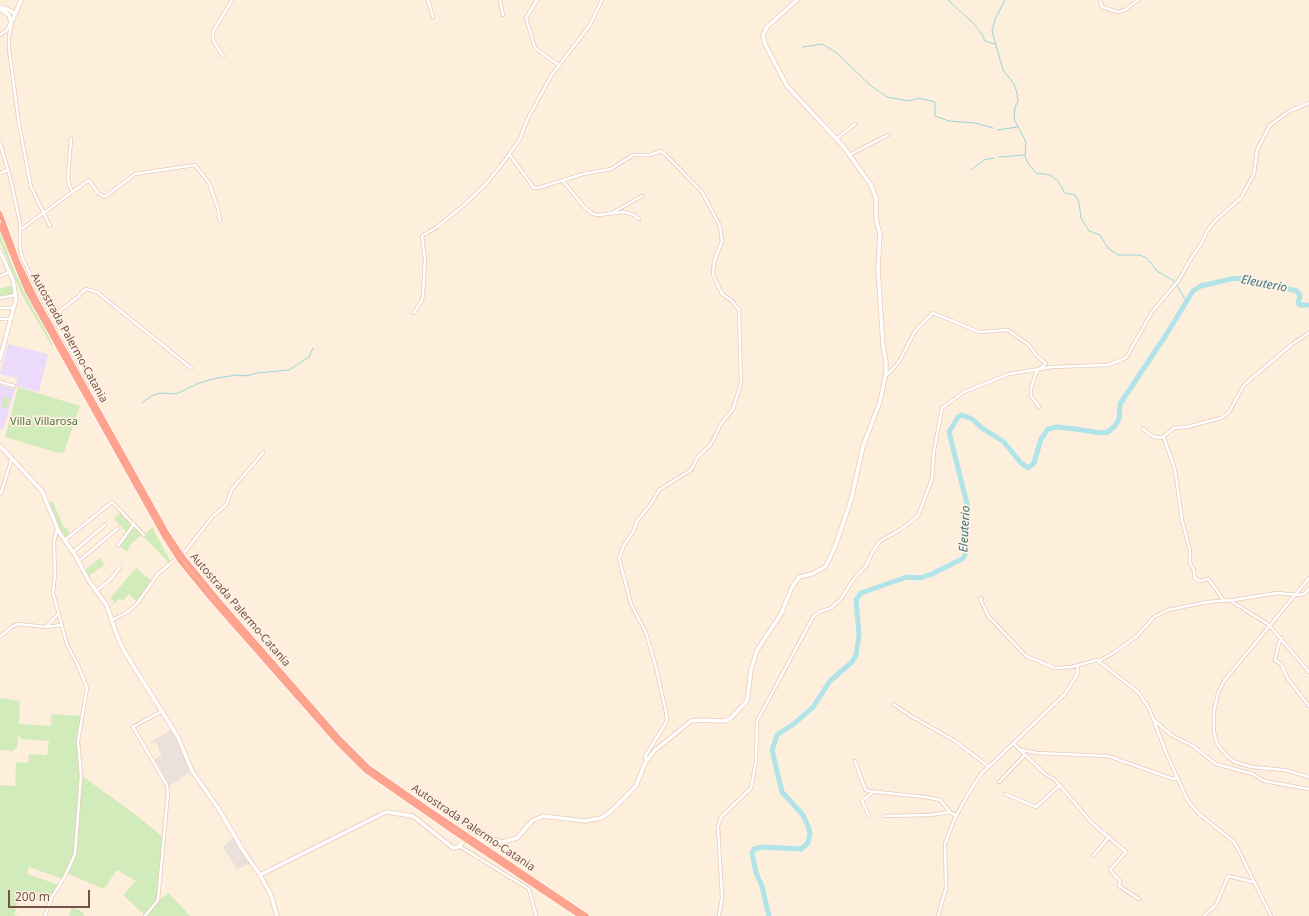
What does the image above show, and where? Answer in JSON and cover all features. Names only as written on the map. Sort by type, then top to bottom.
[{"type":"highway","name":"Autostrada Palermo-Catania","points":[[0,213],[18,262],[36,300],[167,534],[183,557],[219,601],[338,737],[368,767],[587,916]]},
{"type":"highway","name":"Autostrada Palermo-Catania","points":[[0,225],[27,292],[164,536],[180,560],[212,600],[332,737],[366,770],[429,815],[580,916]]},
{"type":"street","points":[[0,35],[7,30],[21,0]]},
{"type":"street","points":[[223,56],[213,40],[213,32],[232,0]]},
{"type":"street","points":[[428,0],[433,17]]},
{"type":"street","points":[[500,0],[503,14]]},
{"type":"street","points":[[536,0],[526,18],[535,48],[560,66]]},
{"type":"street","points":[[414,313],[422,300],[423,294],[425,259],[422,236],[437,227],[464,205],[487,182],[509,154],[520,139],[527,120],[551,76],[590,25],[602,0]]},
{"type":"street","points":[[646,760],[654,751],[691,722],[726,721],[730,719],[747,701],[751,670],[757,650],[781,614],[792,587],[799,577],[812,574],[824,567],[833,553],[851,500],[863,446],[880,402],[886,376],[886,362],[882,346],[878,267],[880,244],[876,219],[876,198],[871,185],[849,155],[787,86],[763,39],[766,27],[796,0]]},
{"type":"street","points":[[1100,0],[1102,7],[1118,12],[1125,10],[1138,0]]},
{"type":"street","points":[[10,10],[16,8],[19,4]]},
{"type":"street","points":[[0,8],[10,10],[15,14]]},
{"type":"street","points":[[0,8],[11,18],[12,21],[9,45],[19,124],[31,187],[50,226]]},
{"type":"street","points":[[4,11],[15,14]]},
{"type":"street","points":[[719,916],[722,897],[718,827],[721,817],[751,788],[756,761],[757,721],[813,617],[819,612],[831,608],[841,599],[853,580],[866,566],[872,552],[880,541],[900,530],[918,516],[932,479],[934,450],[942,408],[964,392],[1000,377],[1052,367],[1108,365],[1126,358],[1152,312],[1176,284],[1198,251],[1211,226],[1241,198],[1254,174],[1257,150],[1270,125],[1290,111],[1309,103]]},
{"type":"street","points":[[836,139],[855,124]]},
{"type":"street","points":[[849,155],[888,135]]},
{"type":"street","points":[[71,139],[68,178],[72,191]]},
{"type":"street","points":[[0,143],[8,170],[20,223],[20,248],[22,257],[53,320],[90,385]]},
{"type":"street","points":[[471,831],[480,830],[491,839],[503,842],[518,838],[532,821],[543,816],[585,821],[601,818],[636,786],[646,760],[645,757],[667,721],[656,667],[646,632],[631,604],[619,558],[637,521],[651,504],[659,490],[690,470],[698,457],[711,444],[721,424],[733,409],[741,383],[739,310],[732,301],[722,294],[713,275],[714,262],[722,241],[720,226],[702,192],[665,154],[661,151],[650,155],[633,155],[611,169],[583,174],[534,188],[509,154]]},
{"type":"street","points":[[20,230],[89,180],[104,197],[135,174],[195,165],[209,183],[218,209],[220,221]]},
{"type":"street","points":[[0,173],[8,170]]},
{"type":"street","points":[[562,180],[585,208],[593,214],[631,213],[639,219]]},
{"type":"street","points":[[612,213],[642,196]]},
{"type":"street","points":[[0,251],[15,287],[16,295],[15,308],[0,359]]},
{"type":"street","points":[[0,276],[9,272]]},
{"type":"street","points":[[53,320],[62,309],[86,289],[97,292],[191,368]]},
{"type":"street","points":[[0,298],[16,295]]},
{"type":"street","points":[[0,308],[15,308]]},
{"type":"street","points":[[886,376],[899,362],[915,331],[927,321],[933,313],[980,332],[1008,330],[1029,345],[1036,355],[1046,364],[1038,370],[1031,388],[1031,396],[1039,406]]},
{"type":"street","points":[[0,319],[12,319]]},
{"type":"street","points":[[1143,429],[1154,437],[1163,438],[1174,428],[1187,427],[1221,418],[1229,412],[1244,385],[1291,345],[1309,333]]},
{"type":"street","points":[[0,340],[5,342]]},
{"type":"street","points":[[0,382],[14,386]]},
{"type":"street","points":[[1163,438],[1174,470],[1182,520],[1190,551],[1190,563],[1194,570],[1194,577],[1199,581],[1208,579],[1224,601]]},
{"type":"street","points":[[0,446],[39,485],[57,529],[107,606],[124,651],[178,737],[192,771],[218,808],[244,852],[260,875],[271,895],[278,916]]},
{"type":"street","points":[[185,552],[212,517],[226,505],[228,496],[235,485],[263,453]]},
{"type":"street","points":[[1,493],[12,458]]},
{"type":"street","points":[[65,540],[112,502],[144,535]]},
{"type":"street","points":[[118,546],[134,524]]},
{"type":"street","points":[[73,552],[105,525]]},
{"type":"street","points":[[79,561],[118,528]]},
{"type":"street","points":[[45,916],[52,897],[65,876],[75,854],[80,776],[78,741],[87,688],[77,662],[67,645],[53,592],[55,575],[54,542],[57,529]]},
{"type":"street","points":[[112,620],[126,613],[136,605],[158,574],[173,560]]},
{"type":"street","points":[[96,590],[111,578],[120,567]]},
{"type":"street","points":[[1309,578],[1224,681],[1218,693],[1214,711],[1215,739],[1221,750],[1235,762],[1252,767],[1285,770],[1309,777]]},
{"type":"street","points":[[982,598],[980,599],[989,617],[1026,656],[1055,668],[1099,661],[1115,652],[1137,636],[1154,617],[1168,610],[1207,602],[1277,593],[1295,595],[1304,594],[1309,589]]},
{"type":"street","points":[[1231,600],[1269,625],[1282,638],[1309,672]]},
{"type":"street","points":[[46,627],[52,623],[58,614]]},
{"type":"street","points":[[52,623],[52,626],[55,626]]},
{"type":"street","points":[[0,637],[13,626],[19,624],[46,627],[61,625]]},
{"type":"street","points":[[1282,638],[1279,643],[1275,660],[1281,664],[1288,679],[1309,706]]},
{"type":"street","points":[[1099,661],[1138,692],[1148,707],[1186,797],[1199,814],[1232,841],[1237,848],[1270,916]]},
{"type":"street","points":[[938,916],[946,888],[946,844],[956,816],[978,778],[988,766],[1070,688],[1078,671],[1078,665]]},
{"type":"street","points":[[893,704],[955,741],[988,766]]},
{"type":"street","points":[[145,916],[158,900],[168,794],[167,785],[133,727],[162,711]]},
{"type":"street","points":[[1152,719],[1171,735],[1193,746],[1216,764],[1253,774],[1264,780],[1309,789]]},
{"type":"street","points":[[1013,743],[1045,774],[1050,776],[1060,785],[1092,823],[1126,852],[1110,870],[1120,881],[1120,887],[1139,899]]},
{"type":"street","points":[[1019,749],[1037,753],[1108,756],[1173,779],[1178,778]]},
{"type":"street","points":[[999,782],[1025,755]]},
{"type":"street","points":[[855,761],[865,789],[873,792],[925,796],[940,800],[950,812],[956,816]]},
{"type":"street","points":[[1005,794],[1036,807],[1060,785]]},
{"type":"street","points":[[869,816],[862,801],[873,792]]},
{"type":"street","points":[[260,875],[386,812],[413,816],[436,834],[448,846],[453,848],[461,844],[529,889],[536,916]]},
{"type":"street","points":[[886,816],[930,815],[950,812]]},
{"type":"street","points":[[1093,856],[1108,838]]},
{"type":"street","points":[[1204,916],[1216,905],[1228,876],[1253,882]]},
{"type":"shaded area","points":[[8,344],[48,354],[39,392],[16,386],[17,378],[0,374]]},
{"type":"shaded area","points":[[0,385],[15,389],[3,430],[0,429]]},
{"type":"shaded area","points":[[170,730],[178,741],[190,772],[169,786],[155,759],[162,755],[156,742],[152,744],[151,742]]},
{"type":"shaded area","points":[[234,837],[250,864],[237,869],[223,847]]},
{"type":"green space","points":[[0,233],[16,274],[53,345],[52,346],[22,295],[0,242]]},
{"type":"green space","points":[[12,286],[13,294],[0,298],[0,288]]},
{"type":"green space","name":"Villa Villarosa","points":[[18,387],[80,406],[64,452],[58,453],[5,437]]},
{"type":"green space","points":[[4,397],[10,399],[7,409],[1,407]]},
{"type":"green space","points":[[48,501],[53,502],[64,528],[66,527],[70,533],[64,538]]},
{"type":"green space","points":[[120,513],[131,525],[126,532],[114,519]]},
{"type":"green space","points":[[134,527],[142,535],[131,544],[127,552],[120,546]]},
{"type":"green space","points":[[152,527],[170,560],[173,560],[169,563],[143,536]]},
{"type":"green space","points":[[100,558],[104,565],[89,576],[85,570]]},
{"type":"green space","points":[[136,568],[152,581],[148,583],[149,585],[137,602],[129,594],[123,601],[119,599],[111,607],[114,602],[110,598]]},
{"type":"green space","points":[[0,698],[20,701],[19,724],[51,726],[51,714],[82,716],[78,741],[81,775],[136,815],[165,839],[159,900],[169,893],[190,916],[145,916],[146,914],[142,913],[123,895],[136,881],[117,870],[104,889],[66,873],[63,879],[29,867],[27,874],[59,885],[49,904],[20,895],[14,915],[18,916],[0,916],[0,785],[15,786],[16,762],[28,763],[29,754],[47,755],[49,741],[20,739],[20,736],[18,736],[17,749],[14,749],[14,751],[0,750]]},
{"type":"green space","points":[[70,907],[80,910],[85,916],[69,916],[71,910]]},
{"type":"waterway","points":[[948,0],[973,23],[985,41],[995,44]]},
{"type":"waterway","points":[[1005,0],[995,19],[992,31],[1003,70],[1014,84],[1017,93],[1018,101],[1015,107],[1014,119],[1026,142],[1025,156],[1028,163],[1036,173],[1050,175],[1058,181],[1065,193],[1075,195],[1079,202],[1081,218],[1089,231],[1100,235],[1108,248],[1118,255],[1139,255],[1147,258],[1157,271],[1174,281],[1187,302]]},
{"type":"waterway","points":[[803,47],[822,44],[837,53],[870,85],[887,97],[909,101],[919,98],[935,102],[935,116],[949,121],[975,123],[993,128]]},
{"type":"waterway","points":[[997,130],[1018,127]]},
{"type":"waterway","points":[[999,157],[1024,155]]},
{"type":"waterway","points":[[971,170],[984,160],[994,158]]},
{"type":"waterway","name":"Eleuterio","points":[[769,916],[762,886],[756,873],[752,853],[754,849],[763,847],[801,849],[808,843],[810,833],[803,815],[782,792],[772,750],[777,735],[795,723],[813,707],[830,681],[852,662],[856,655],[859,635],[856,600],[861,593],[907,577],[920,578],[932,574],[962,559],[965,555],[968,508],[949,432],[958,417],[962,415],[972,419],[982,428],[1004,442],[1020,462],[1028,468],[1034,463],[1041,439],[1048,429],[1057,427],[1101,433],[1108,432],[1115,426],[1119,419],[1120,404],[1193,291],[1201,286],[1231,279],[1244,278],[1297,291],[1300,296],[1298,303],[1300,305],[1309,305]]},
{"type":"waterway","points":[[142,403],[151,396],[160,393],[176,394],[199,383],[217,378],[237,375],[246,376],[257,373],[289,370],[309,357],[313,348]]}]
